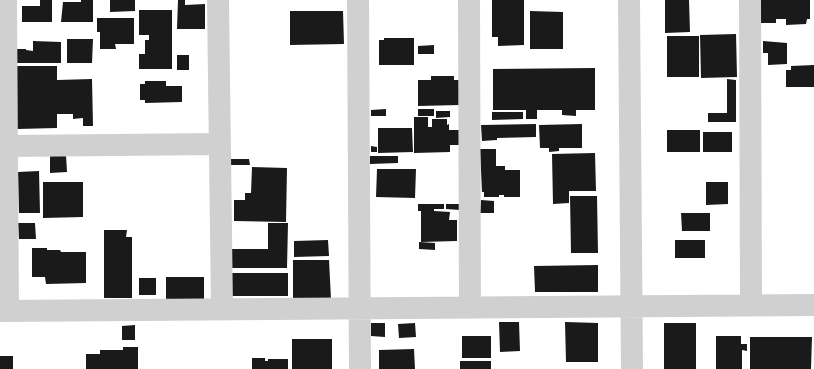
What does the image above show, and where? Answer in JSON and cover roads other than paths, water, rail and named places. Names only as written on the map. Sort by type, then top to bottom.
[{"type":"street","points":[[6,0],[7,146],[4,311],[814,305]]},
{"type":"street","points":[[218,0],[222,309]]},
{"type":"street","points":[[358,0],[360,369]]},
{"type":"street","points":[[469,0],[470,308]]},
{"type":"street","points":[[629,0],[632,369]]},
{"type":"street","points":[[750,0],[751,305]]},
{"type":"street","points":[[7,146],[220,144]]}]
